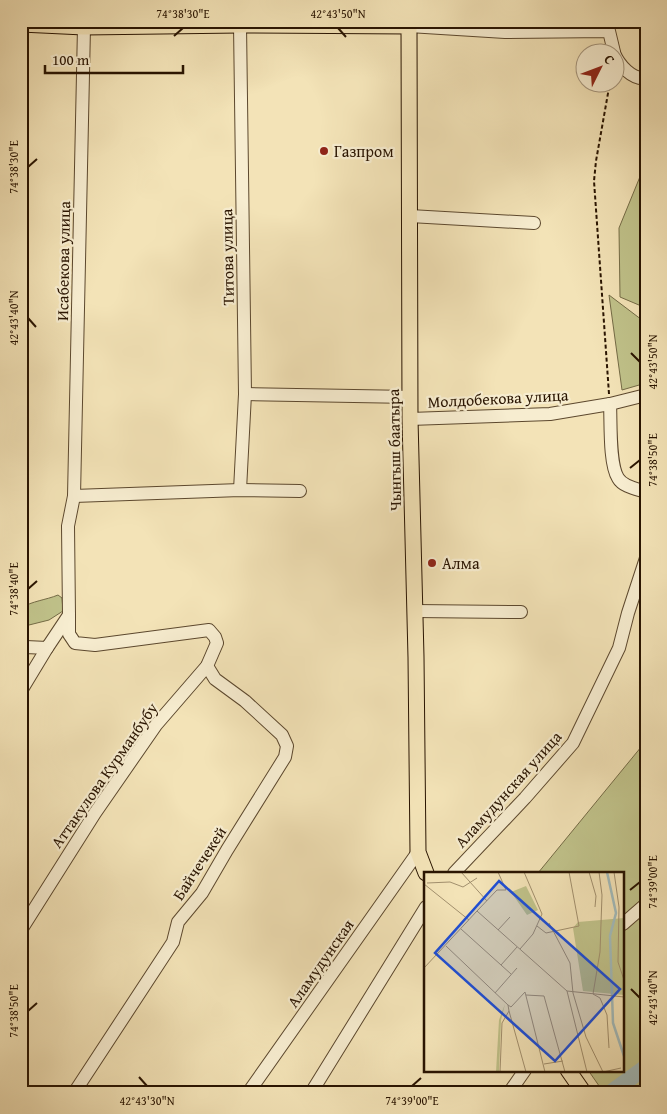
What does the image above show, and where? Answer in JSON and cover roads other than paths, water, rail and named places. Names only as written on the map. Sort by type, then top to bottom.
[{"type":"main road","points":[[21,24],[84,27],[169,23],[240,25],[370,23],[409,26]]},
{"type":"main road","name":"Чынгыш баатыра","points":[[409,26],[410,419],[418,852],[426,872]]},
{"type":"main road","points":[[569,1072],[584,1093]]},
{"type":"street","points":[[409,26],[431,24],[609,31],[612,42]]},
{"type":"street","name":"Титова улица","points":[[240,25],[245,394],[240,490]]},
{"type":"street","name":"Исабекова улица","points":[[69,615],[68,526],[74,496],[84,27]]},
{"type":"street","points":[[624,66],[632,76],[641,79],[646,78]]},
{"type":"street","points":[[410,216],[534,223]]},
{"type":"street","points":[[245,394],[411,398]]},
{"type":"street","name":"Молдобекова улица","points":[[410,419],[550,414],[610,404],[646,394]]},
{"type":"street","points":[[610,404],[613,462],[618,479],[627,486],[646,492]]},
{"type":"street","points":[[74,496],[240,490],[300,491]]},
{"type":"street","name":"Аламудунская улица","points":[[455,872],[525,798],[573,743],[619,648],[646,558]]},
{"type":"street","points":[[415,611],[521,612]]},
{"type":"street","points":[[21,691],[69,615]]},
{"type":"street","name":"Аттакулова Курманбубу","points":[[21,930],[95,813],[156,725],[207,666],[217,643],[215,637],[208,630],[95,645],[75,643],[69,634],[69,615]]},
{"type":"street","points":[[21,648],[48,648]]},
{"type":"street","name":"Байчечекей","points":[[74,1093],[173,942],[178,922],[202,893],[285,757],[287,746],[282,734],[245,700],[215,679],[207,666]]},
{"type":"street","name":"Аламудунская","points":[[248,1093],[418,852]]},
{"type":"street","points":[[624,923],[646,904]]},
{"type":"street","points":[[311,1093],[424,910]]},
{"type":"street","points":[[509,1093],[524,1072]]},
{"type":"waterway","points":[[610,1093],[646,1067]]},
{"type":"place","name":"Газпром","points":[[324,151]]},
{"type":"place","name":"Алма","points":[[432,563]]}]
